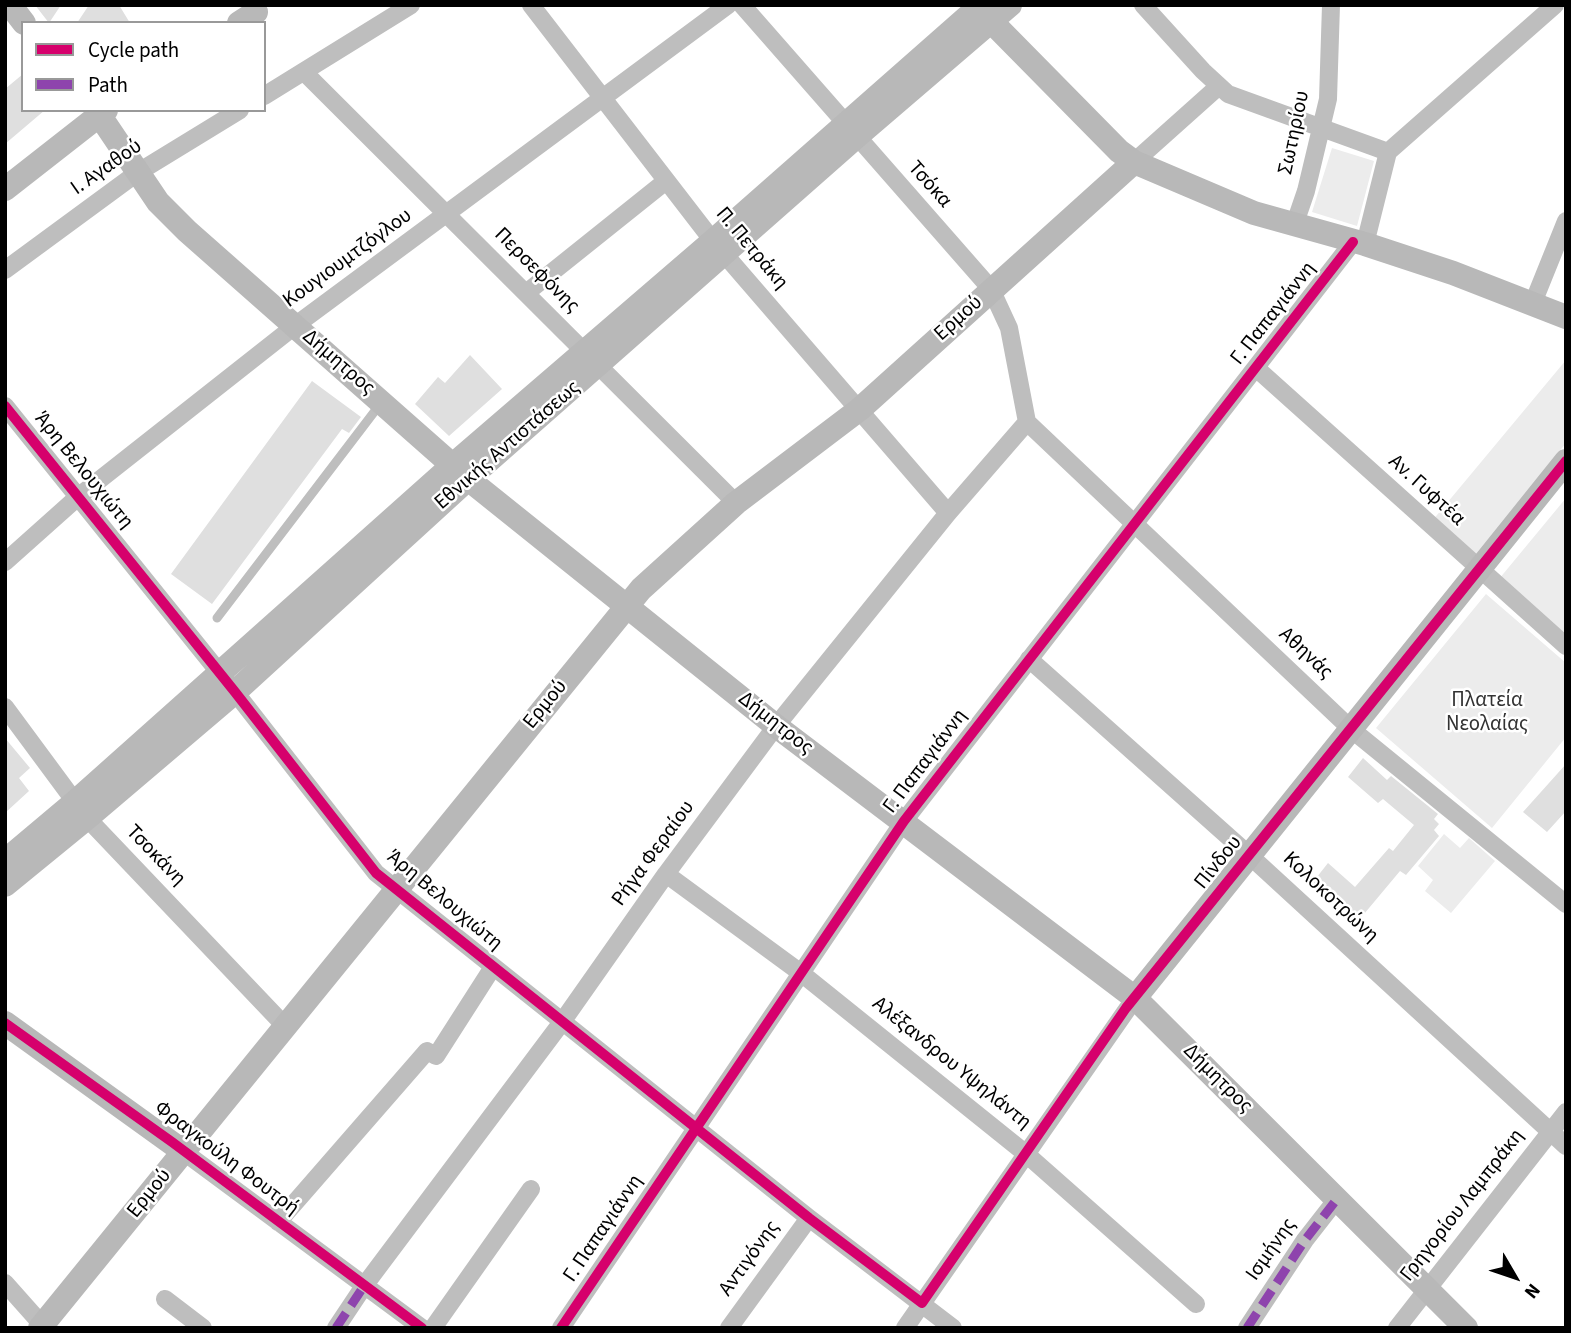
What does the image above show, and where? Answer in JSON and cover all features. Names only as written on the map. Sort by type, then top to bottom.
[{"type":"street","points":[[10,5],[22,21]]},
{"type":"street","points":[[266,95],[411,5]]},
{"type":"street","name":"Π. Πετράκη","points":[[531,5],[719,248],[948,513]]},
{"type":"street","name":"Κουγιουμτζόγλου","points":[[5,562],[79,496],[296,325],[728,5]]},
{"type":"street","name":"Τσόκα","points":[[742,5],[991,289],[1009,328],[1027,422]]},
{"type":"street","name":"Εθνικής Αντιστάσεως","points":[[5,885],[81,811],[461,472],[719,248],[981,10],[1010,5]]},
{"type":"street","points":[[1143,5],[1228,94],[1388,152]]},
{"type":"street","name":"Σωτηρίου","points":[[1294,226],[1322,130],[1328,99],[1331,5]]},
{"type":"street","points":[[1359,243],[1388,152],[1555,5]]},
{"type":"street","points":[[981,10],[1119,151],[1134,162],[1209,195],[1294,226],[1359,243],[1534,303],[1566,317]]},
{"type":"street","name":"Περσεφόνης","points":[[304,72],[736,503]]},
{"type":"street","points":[[1134,162],[1219,86]]},
{"type":"street","points":[[5,189],[101,112]]},
{"type":"street","name":"Δήμητρος","points":[[101,112],[137,173],[158,202],[187,232],[461,472],[776,726],[1135,998],[1466,1328]]},
{"type":"street","name":"Ι. Αγαθού","points":[[5,270],[137,173],[237,112]]},
{"type":"street","name":"Ερμού","points":[[43,1327],[641,589],[736,503],[860,409],[1134,162]]},
{"type":"street","points":[[526,293],[666,181]]},
{"type":"street","points":[[1534,303],[1566,221]]},
{"type":"street","name":"Γ. Παπαγιάννη","points":[[561,1328],[904,821],[1256,369],[1359,243]]},
{"type":"street","name":"Αν. Γυφτέα","points":[[1256,369],[1566,646]]},
{"type":"street","name":"Άρη Βελουχιώτη","points":[[5,406],[227,682],[376,873],[809,1218],[953,1328]]},
{"type":"street","name":"Ρήγα Φεραίου","points":[[336,1328],[364,1286],[562,1022],[666,874],[776,726],[948,513],[1027,422]]},
{"type":"street","name":"Αθηνάς","points":[[1027,422],[1351,729],[1566,905]]},
{"type":"street","name":"Πίνδου","points":[[905,1328],[1135,998],[1566,461]]},
{"type":"street","name":"Κολοκοτρώνη","points":[[1028,659],[1250,855],[1566,1146]]},
{"type":"street","name":"Τσοκάνη","points":[[5,706],[81,811],[285,1026]]},
{"type":"street","name":"Εθνικής Αντιστάσεως","points":[[5,861],[81,811]]},
{"type":"street","name":"Αλέξανδρου Υψηλάντη","points":[[666,874],[800,973],[1025,1153],[1196,1304]]},
{"type":"street","points":[[278,1222],[427,1051],[436,1056],[493,967]]},
{"type":"street","name":"Φραγκούλη Φουτρή","points":[[5,1023],[422,1328]]},
{"type":"street","name":"Γρηγορίου Λαμπράκη","points":[[1397,1328],[1566,1112]]},
{"type":"street","points":[[433,1328],[531,1189]]},
{"type":"street","name":"Ισμήνης","points":[[1247,1328],[1305,1240],[1337,1199]]},
{"type":"street","name":"Αντιγόνης","points":[[729,1328],[809,1218]]},
{"type":"street","points":[[5,1283],[43,1327]]},
{"type":"street","points":[[165,1299],[203,1328]]},
{"type":"lane","points":[[217,618],[382,401]]},
{"type":"green space","points":[[1332,148],[1374,161],[1357,226],[1312,212]]},
{"type":"green space","points":[[1566,360],[1566,443],[1473,559],[1432,521]]},
{"type":"green space","points":[[1566,498],[1566,634],[1499,579]]},
{"type":"green space","name":"Πλατεία Νεολαίας","points":[[1486,594],[1566,663],[1566,737],[1492,828],[1376,728]]},
{"type":"green space","points":[[1444,834],[1460,848],[1469,838],[1495,861],[1451,913],[1425,891],[1433,880],[1418,866]]},
{"type":"building","points":[[35,5],[61,5],[50,21]]},
{"type":"building","points":[[89,5],[119,5],[129,21],[78,21]]},
{"type":"building","points":[[21,76],[21,112],[43,112],[5,144],[5,89]]},
{"type":"building","points":[[470,355],[502,389],[449,436],[415,404],[438,377],[445,383]]},
{"type":"building","points":[[312,381],[361,417],[349,433],[342,429],[212,604],[171,574]]},
{"type":"building","points":[[5,738],[30,768],[19,778],[29,791],[5,813]]},
{"type":"building","points":[[1363,758],[1387,780],[1391,776],[1438,814],[1434,819],[1439,824],[1434,830],[1439,836],[1406,875],[1400,871],[1359,920],[1313,882],[1328,863],[1355,887],[1389,848],[1393,851],[1414,825],[1383,799],[1378,803],[1348,777]]},
{"type":"building","points":[[1566,764],[1566,811],[1547,832],[1523,812]]},
{"type":"marked path","points":[[1247,1328],[1305,1240],[1337,1199]]},
{"type":"marked path","points":[[336,1328],[364,1286]]},
{"type":"cycle path","points":[[561,1328],[904,821],[1353,242]]},
{"type":"cycle path","points":[[5,406],[235,692],[376,873],[809,1218],[922,1303],[1126,1008],[1566,461]]},
{"type":"cycle path","points":[[5,1023],[172,1142],[422,1328]]}]
